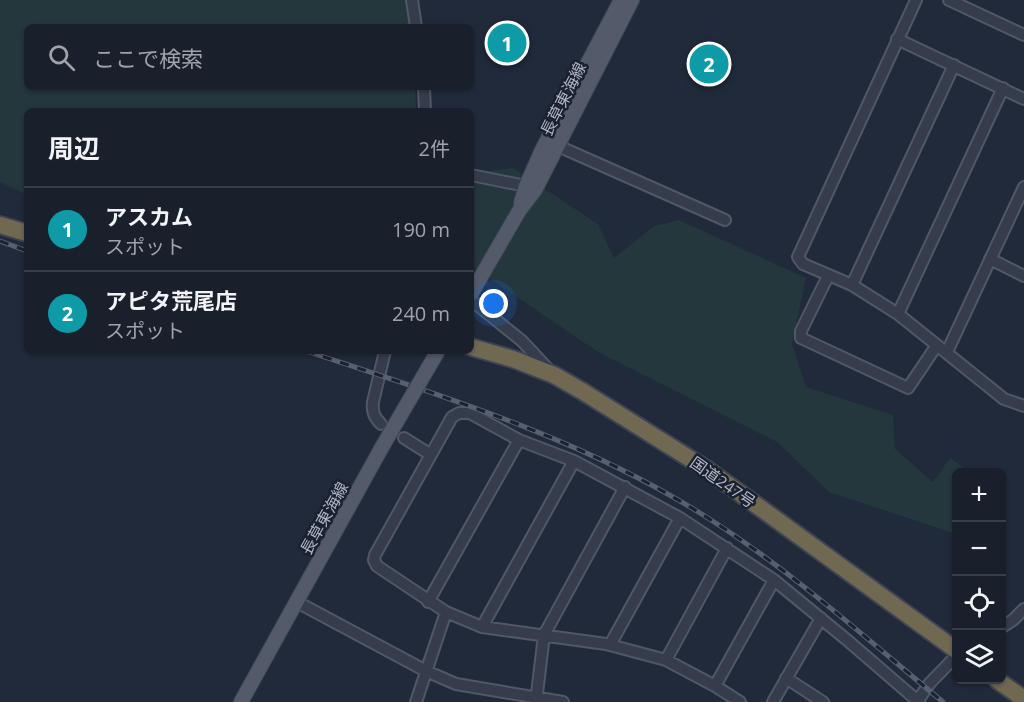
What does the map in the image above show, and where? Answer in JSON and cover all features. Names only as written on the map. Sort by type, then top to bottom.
[{"type":"highway","points":[[0,225],[24,232]]},
{"type":"highway","name":"国道247号","points":[[474,348],[513,359],[554,375],[708,470],[952,646]]},
{"type":"highway","points":[[1003,684],[1024,699]]},
{"type":"main road","name":"長草東海線","points":[[519,211],[526,186],[542,150],[621,0]]},
{"type":"main road","name":"長草東海線","points":[[474,289],[519,211],[535,190],[632,0]]},
{"type":"main road","name":"長草東海線","points":[[241,702],[382,447],[436,354]]},
{"type":"street","points":[[412,0],[416,24]]},
{"type":"street","points":[[915,0],[798,257],[803,264],[852,285],[898,314],[1004,399],[1024,406]]},
{"type":"street","points":[[949,0],[1024,35]]},
{"type":"street","points":[[897,39],[1024,99]]},
{"type":"street","points":[[852,285],[954,66]]},
{"type":"street","points":[[898,314],[1003,88]]},
{"type":"street","points":[[423,90],[425,108]]},
{"type":"street","points":[[558,146],[725,220]]},
{"type":"street","points":[[474,176],[526,186]]},
{"type":"street","points":[[947,352],[1024,187]]},
{"type":"street","points":[[990,259],[1024,276]]},
{"type":"street","points":[[828,276],[801,330],[801,338],[908,388],[937,345]]},
{"type":"street","points":[[474,302],[522,341],[554,375]]},
{"type":"street","points":[[381,424],[375,418],[372,410],[384,354]]},
{"type":"street","points":[[740,702],[666,660],[610,645],[482,627],[428,602],[377,566],[374,560],[452,417],[459,413],[470,413],[519,440],[574,461],[680,518],[774,580],[918,702],[929,684],[952,661]]},
{"type":"street","points":[[404,438],[431,455]]},
{"type":"street","points":[[428,602],[519,440]]},
{"type":"street","points":[[482,627],[574,461]]},
{"type":"street","points":[[536,699],[544,635],[625,487]]},
{"type":"street","points":[[610,645],[680,518]]},
{"type":"street","points":[[666,660],[728,549]]},
{"type":"street","points":[[715,686],[774,580]]},
{"type":"street","points":[[297,602],[426,671],[456,684],[563,702]]},
{"type":"street","points":[[1006,624],[1024,609]]},
{"type":"street","points":[[416,702],[446,612]]},
{"type":"street","points":[[773,702],[820,618]]},
{"type":"street","points":[[786,678],[823,702]]},
{"type":"green space","points":[[0,0],[409,0],[411,24],[24,24],[24,90],[415,90],[416,108],[24,108],[24,194],[0,182]]},
{"type":"green space","points":[[513,168],[598,224],[614,258],[654,226],[679,220],[806,278],[792,344],[806,387],[893,415],[895,449],[933,482],[950,458],[964,468],[952,468],[952,533],[829,492],[777,442],[598,352],[474,268],[474,173]]},
{"type":"railway","points":[[0,241],[24,250]]},
{"type":"railway","points":[[315,354],[514,423],[615,466],[664,492],[742,540],[772,562],[830,607],[943,702]]},
{"type":"place","name":"アスカム","points":[[507,43]]},
{"type":"place","name":"アピタ荒尾店","points":[[709,64]]}]
